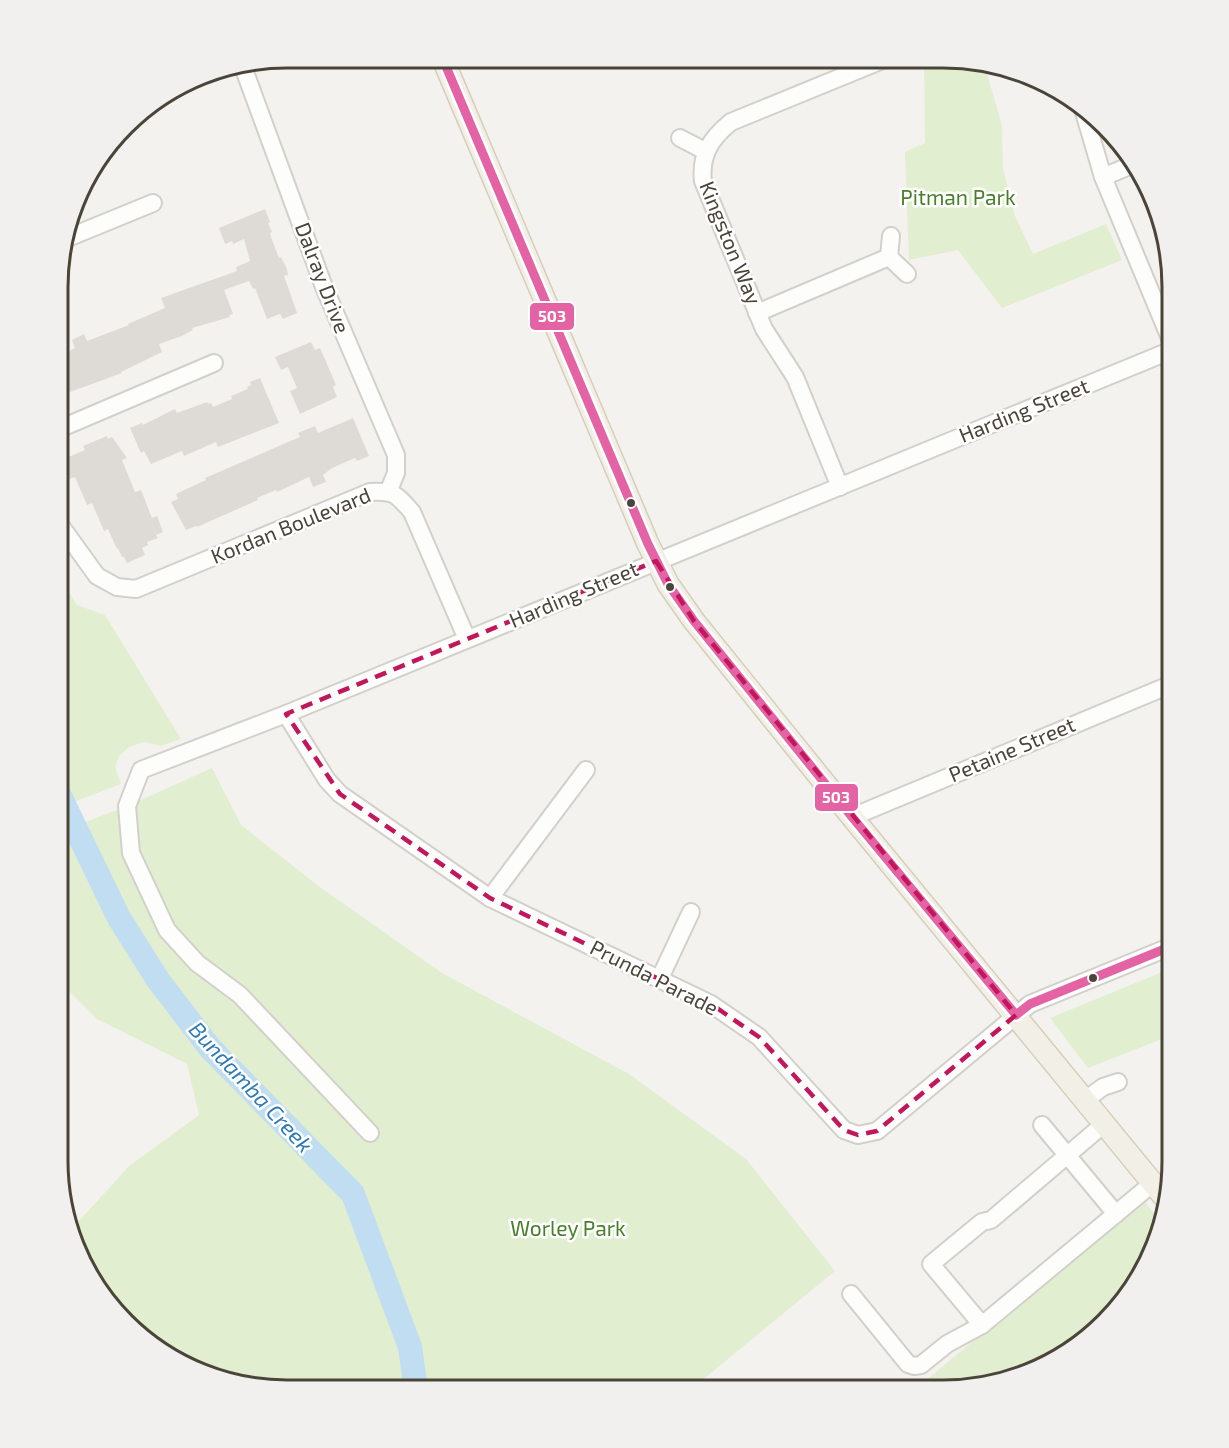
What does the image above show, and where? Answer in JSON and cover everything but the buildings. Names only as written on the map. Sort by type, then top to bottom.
[{"type":"main road","points":[[447,68],[656,561],[668,584],[694,621],[852,817],[1159,1191]]},
{"type":"street","name":"Kingston Way","points":[[840,486],[795,377],[764,328],[703,181],[702,168],[705,151],[712,139],[731,122],[863,68]]},
{"type":"street","name":"Dalray Drive","points":[[245,72],[324,287],[396,455],[396,473],[389,490]]},
{"type":"street","points":[[1086,122],[1103,177],[1162,319]]},
{"type":"street","points":[[680,138],[705,151]]},
{"type":"street","points":[[1103,177],[1126,167]]},
{"type":"street","points":[[74,236],[153,203]]},
{"type":"street","points":[[889,257],[891,236]]},
{"type":"street","points":[[758,313],[889,257]]},
{"type":"street","points":[[889,257],[907,274]]},
{"type":"street","name":"Harding Street","points":[[370,1133],[240,995],[197,963],[167,930],[131,853],[127,806],[141,770],[286,714],[1162,354]]},
{"type":"street","points":[[68,425],[214,363]]},
{"type":"street","name":"Kordan Boulevard","points":[[68,536],[97,576],[117,587],[136,589],[370,492],[389,490],[400,498],[412,512],[467,639]]},
{"type":"street","name":"Petaine Street","points":[[852,817],[1162,688]]},
{"type":"street","name":"Prunda Parade","points":[[286,714],[327,780],[340,794],[490,898],[711,1004],[759,1037],[844,1130],[858,1135],[877,1131],[1030,1004],[1162,950]]},
{"type":"street","points":[[490,898],[586,770]]},
{"type":"street","points":[[660,978],[691,912]]},
{"type":"street","points":[[1085,1100],[1103,1087],[1118,1082]]},
{"type":"street","points":[[982,1325],[931,1264],[982,1222],[991,1220],[1104,1124]]},
{"type":"street","points":[[1042,1125],[1116,1214]]},
{"type":"street","points":[[850,1294],[908,1364],[921,1365],[947,1344],[982,1325],[1116,1214],[1159,1191]]},
{"type":"highlighted area","points":[[656,561],[694,621],[1016,1015],[877,1131],[858,1135],[844,1130],[759,1037],[711,1004],[490,898],[340,794],[286,714]]},
{"type":"green space","name":"Pitman Park","points":[[924,68],[957,68],[987,72],[1002,126],[1003,168],[1015,216],[1033,254],[1106,224],[1122,260],[1002,308],[958,250],[909,260],[905,152],[925,143]]},
{"type":"green space","name":"Worley Park","points":[[68,591],[77,605],[105,615],[181,739],[161,746],[144,742],[129,747],[119,756],[115,767],[121,784],[71,803],[83,823],[212,768],[241,825],[317,885],[442,973],[629,1074],[746,1159],[835,1271],[702,1380],[272,1380],[216,1369],[165,1344],[122,1306],[97,1271],[79,1232],[76,1222],[80,1220],[129,1166],[199,1115],[187,1064],[97,1019],[68,990]]},
{"type":"green space","points":[[1162,972],[1162,1039],[1088,1068],[1050,1018]]},
{"type":"green space","points":[[1143,1200],[1155,1214],[1145,1245],[1125,1283],[1087,1326],[1064,1344],[1026,1364],[999,1373],[971,1379],[926,1380]]},
{"type":"waterway","name":"Bundamba Creek","points":[[68,813],[119,918],[158,980],[210,1048],[353,1194],[410,1347],[415,1380]]},
{"type":"transit line","name":"503","points":[[447,68],[648,544],[668,584],[694,621],[852,817],[1016,1015]]},
{"type":"transit line","name":"503","points":[[1016,1015],[1030,1004],[1162,950]]}]
